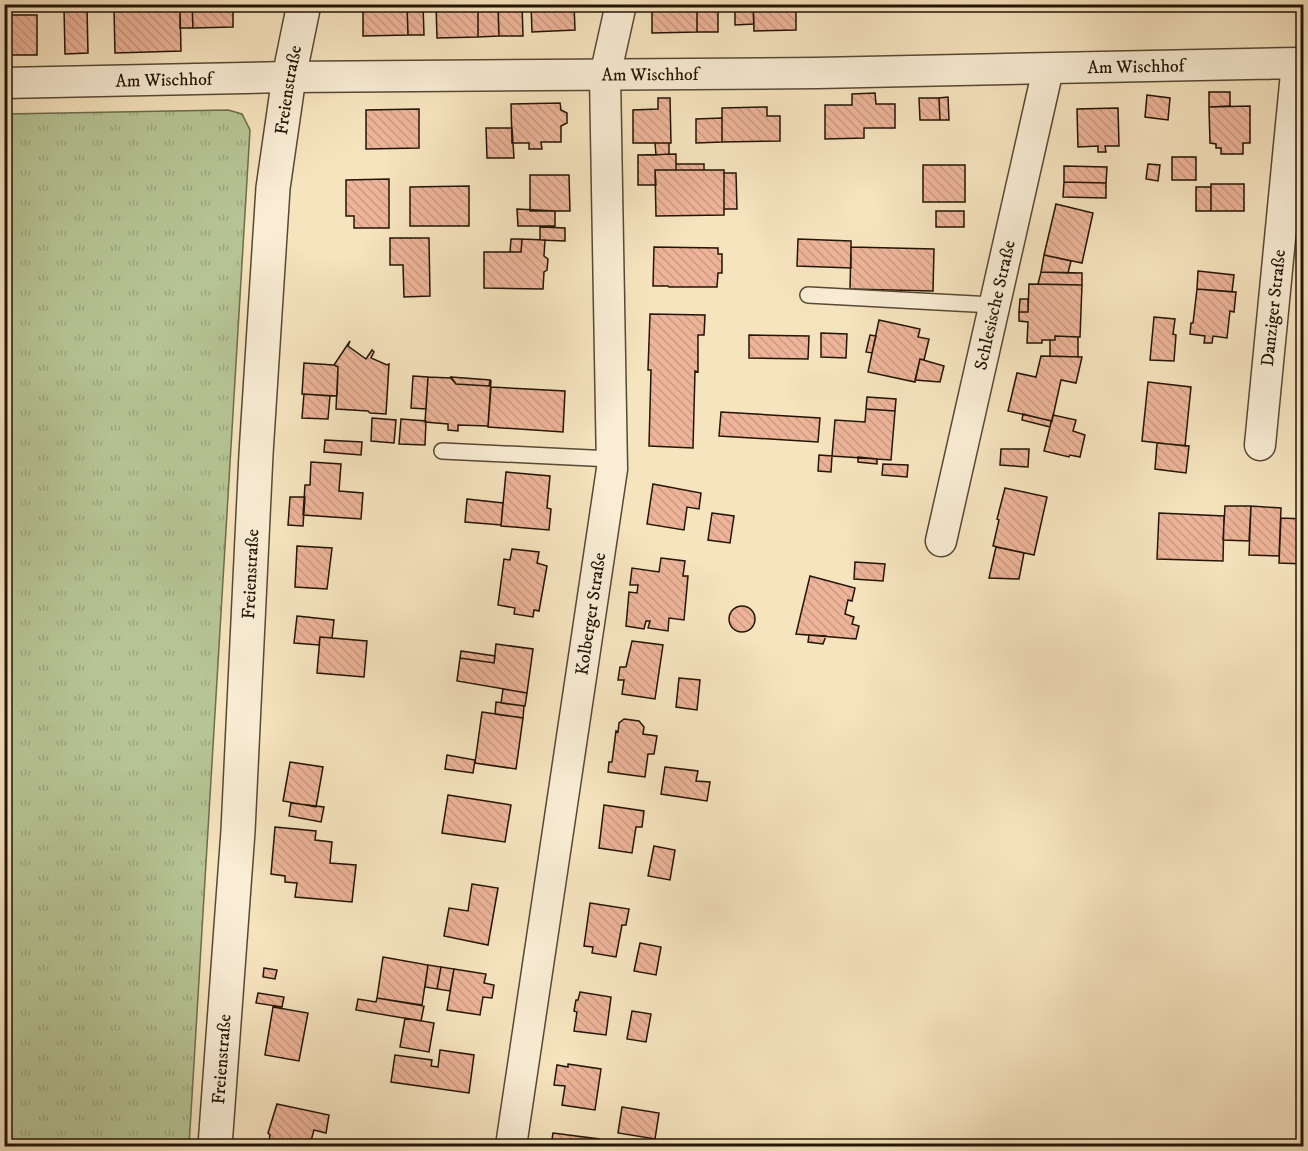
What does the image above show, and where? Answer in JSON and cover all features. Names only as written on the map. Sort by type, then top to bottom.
[{"type":"street","name":"Freienstraße","points":[[215,1146],[238,831],[256,454],[273,188],[303,4]]},
{"type":"street","name":"Kolberger Straße","points":[[511,1146],[612,469],[605,76],[621,4]]},
{"type":"street","name":"Am Wischhof","points":[[4,83],[290,77],[605,76],[1297,63]]},
{"type":"street","name":"Danziger Straße","points":[[1260,445],[1297,63]]},
{"type":"street","name":"Schlesische Straße","points":[[941,541],[1048,69]]},
{"type":"lane","points":[[808,295],[993,305]]},
{"type":"lane","points":[[442,451],[612,459]]},
{"type":"green space","points":[[228,110],[242,114],[250,130],[189,1146],[5,1146],[5,114]]},
{"type":"building","points":[[180,4],[192,4],[193,28],[180,28]]},
{"type":"building","points":[[192,4],[233,4],[233,27],[193,28]]},
{"type":"building","points":[[363,4],[407,4],[408,35],[363,36]]},
{"type":"building","points":[[407,4],[423,4],[424,35],[408,35]]},
{"type":"building","points":[[436,4],[478,4],[478,37],[437,38]]},
{"type":"building","points":[[498,4],[522,4],[523,36],[499,36]]},
{"type":"building","points":[[531,4],[574,4],[575,30],[532,32]]},
{"type":"building","points":[[652,4],[697,4],[697,32],[652,33]]},
{"type":"building","points":[[735,4],[753,4],[754,24],[735,25]]},
{"type":"building","points":[[753,4],[796,4],[796,30],[754,31]]},
{"type":"building","points":[[4,5],[10,5],[10,15],[37,15],[37,55],[4,55]]},
{"type":"building","points":[[87,7],[88,53],[65,54],[64,8]]},
{"type":"building","points":[[718,7],[718,32],[697,32],[697,8]]},
{"type":"building","points":[[180,8],[181,51],[115,53],[114,9]]},
{"type":"building","points":[[498,9],[499,36],[478,37],[478,10]]},
{"type":"building","points":[[1209,92],[1230,92],[1230,106],[1209,107]]},
{"type":"building","points":[[875,93],[876,104],[895,104],[895,128],[864,128],[864,138],[825,139],[825,105],[852,105],[852,94]]},
{"type":"building","points":[[1147,95],[1170,98],[1168,120],[1145,117]]},
{"type":"building","points":[[948,97],[949,120],[940,120],[939,98]]},
{"type":"building","points":[[658,98],[670,98],[671,143],[633,143],[633,110],[658,109]]},
{"type":"building","points":[[919,98],[939,98],[940,120],[920,120]]},
{"type":"building","points":[[560,103],[561,110],[567,113],[567,123],[561,126],[561,142],[541,142],[542,149],[529,149],[529,143],[512,143],[511,104]]},
{"type":"building","points":[[1250,106],[1250,143],[1243,143],[1243,154],[1221,154],[1221,148],[1216,148],[1216,144],[1210,143],[1209,107]]},
{"type":"building","points":[[767,107],[767,116],[780,116],[780,141],[722,142],[722,108]]},
{"type":"building","points":[[1118,108],[1119,146],[1105,146],[1106,152],[1098,152],[1098,146],[1078,147],[1077,109]]},
{"type":"building","points":[[419,109],[419,148],[366,149],[366,110]]},
{"type":"building","points":[[722,118],[722,142],[696,143],[696,119]]},
{"type":"building","points":[[486,128],[512,128],[514,158],[487,158]]},
{"type":"building","points":[[655,143],[669,143],[669,154],[656,155]]},
{"type":"building","points":[[676,154],[676,170],[655,170],[656,185],[638,185],[638,155]]},
{"type":"building","points":[[1172,157],[1196,157],[1196,180],[1172,180]]},
{"type":"building","points":[[676,164],[704,164],[704,170],[676,170]]},
{"type":"building","points":[[1148,164],[1160,165],[1158,181],[1146,179]]},
{"type":"building","points":[[923,165],[965,165],[965,202],[923,202]]},
{"type":"building","points":[[1064,166],[1107,167],[1106,183],[1064,182]]},
{"type":"building","points":[[655,170],[724,170],[724,215],[656,216]]},
{"type":"building","points":[[724,173],[736,173],[737,209],[724,209]]},
{"type":"building","points":[[530,175],[569,175],[570,211],[530,211]]},
{"type":"building","points":[[389,179],[389,228],[354,228],[354,216],[346,216],[346,180]]},
{"type":"building","points":[[1064,182],[1106,183],[1106,198],[1063,197]]},
{"type":"building","points":[[1211,184],[1244,184],[1244,211],[1211,211]]},
{"type":"building","points":[[469,186],[469,226],[410,226],[410,187]]},
{"type":"building","points":[[1196,187],[1211,187],[1211,211],[1196,211]]},
{"type":"building","points":[[1056,204],[1093,213],[1082,263],[1044,255]]},
{"type":"building","points":[[517,209],[555,211],[555,226],[518,226]]},
{"type":"building","points":[[936,211],[964,211],[964,227],[936,227]]},
{"type":"building","points":[[540,227],[565,228],[565,241],[540,240]]},
{"type":"building","points":[[390,238],[429,238],[430,296],[404,297],[403,265],[390,265]]},
{"type":"building","points":[[511,239],[522,239],[521,252],[510,252]]},
{"type":"building","points":[[522,239],[545,240],[544,256],[548,259],[547,270],[544,272],[543,289],[484,288],[484,252],[521,252]]},
{"type":"building","points":[[798,239],[851,241],[851,268],[797,266]]},
{"type":"building","points":[[654,247],[718,248],[718,254],[722,254],[722,273],[718,273],[717,287],[653,286]]},
{"type":"building","points":[[851,247],[934,249],[933,291],[850,289]]},
{"type":"building","points":[[1044,255],[1071,261],[1068,273],[1041,272]]},
{"type":"building","points":[[1198,271],[1234,275],[1232,292],[1197,289]]},
{"type":"building","points":[[1041,272],[1082,273],[1082,285],[1038,284]]},
{"type":"building","points":[[1029,284],[1082,285],[1080,337],[1055,336],[1055,340],[1027,343],[1028,322],[1019,321],[1019,312],[1028,312]]},
{"type":"building","points":[[1197,289],[1236,292],[1234,312],[1230,311],[1227,338],[1213,336],[1212,343],[1204,343],[1205,336],[1190,334]]},
{"type":"building","points":[[1020,299],[1028,299],[1028,312],[1019,312]]},
{"type":"building","points":[[650,314],[705,315],[704,335],[698,335],[693,448],[649,446]]},
{"type":"building","points":[[1154,317],[1175,319],[1174,361],[1150,360]]},
{"type":"building","points":[[879,320],[920,329],[918,337],[929,339],[924,360],[920,359],[915,382],[868,372]]},
{"type":"building","points":[[821,333],[847,334],[846,358],[821,357]]},
{"type":"building","points":[[749,335],[809,336],[808,359],[749,358]]},
{"type":"building","points":[[870,335],[876,336],[872,353],[866,352]]},
{"type":"building","points":[[1055,336],[1078,337],[1078,357],[1050,356],[1050,340],[1055,340]]},
{"type":"building","points":[[350,341],[348,346],[366,359],[372,350],[374,352],[371,358],[389,364],[386,414],[336,409],[338,367],[334,365]]},
{"type":"building","points":[[1041,356],[1082,357],[1076,383],[1061,380],[1052,421],[1008,411],[1017,373],[1036,377]]},
{"type":"building","points":[[920,359],[944,366],[940,382],[915,380]]},
{"type":"building","points":[[304,363],[338,367],[337,396],[302,394]]},
{"type":"building","points":[[413,376],[428,377],[426,409],[411,408]]},
{"type":"building","points":[[428,377],[451,378],[456,384],[489,386],[491,380],[488,426],[458,425],[458,431],[448,430],[448,424],[425,422]]},
{"type":"building","points":[[451,377],[490,380],[489,386],[456,384]]},
{"type":"building","points":[[1148,382],[1191,387],[1185,446],[1142,441]]},
{"type":"building","points":[[491,387],[565,391],[563,432],[488,427]]},
{"type":"building","points":[[304,394],[330,396],[328,419],[302,418]]},
{"type":"building","points":[[867,397],[896,399],[895,411],[866,409]]},
{"type":"building","points":[[866,409],[895,411],[891,460],[832,456],[835,420],[865,422]]},
{"type":"building","points":[[721,412],[820,418],[818,442],[719,436]]},
{"type":"building","points":[[1023,414],[1051,421],[1050,427],[1022,420]]},
{"type":"building","points":[[1053,415],[1076,420],[1073,431],[1085,435],[1080,457],[1070,455],[1069,457],[1044,451]]},
{"type":"building","points":[[372,418],[396,420],[394,443],[371,441]]},
{"type":"building","points":[[401,419],[426,421],[425,445],[399,444]]},
{"type":"building","points":[[325,440],[362,442],[361,455],[324,452]]},
{"type":"building","points":[[1157,443],[1189,446],[1186,473],[1155,469]]},
{"type":"building","points":[[1001,449],[1029,449],[1028,467],[1000,465]]},
{"type":"building","points":[[819,455],[832,456],[831,472],[818,471]]},
{"type":"building","points":[[858,457],[877,459],[877,464],[858,462]]},
{"type":"building","points":[[311,462],[341,464],[339,491],[363,493],[361,519],[303,515],[305,485],[310,485]]},
{"type":"building","points":[[883,464],[908,465],[907,477],[882,475]]},
{"type":"building","points":[[506,472],[550,476],[547,508],[551,509],[549,530],[501,526]]},
{"type":"building","points":[[653,484],[701,493],[699,509],[687,507],[684,530],[647,524]]},
{"type":"building","points":[[1005,488],[1047,497],[1034,555],[993,546]]},
{"type":"building","points":[[290,497],[305,497],[303,526],[288,525]]},
{"type":"building","points":[[467,499],[503,503],[501,525],[465,522]]},
{"type":"building","points":[[1225,506],[1251,506],[1249,541],[1223,540]]},
{"type":"building","points":[[1251,506],[1281,508],[1279,556],[1249,555]]},
{"type":"building","points":[[712,513],[734,516],[730,543],[708,540]]},
{"type":"building","points":[[1159,513],[1224,516],[1223,561],[1157,559]]},
{"type":"building","points":[[1281,518],[1304,519],[1304,564],[1279,563]]},
{"type":"building","points":[[297,546],[332,548],[327,589],[295,587]]},
{"type":"building","points":[[996,547],[1024,553],[1019,579],[989,578]]},
{"type":"building","points":[[512,549],[539,552],[537,563],[547,566],[539,611],[534,610],[533,617],[514,614],[515,608],[498,605],[504,559],[510,560]]},
{"type":"building","points":[[661,558],[685,561],[683,576],[688,576],[684,620],[669,618],[668,631],[648,628],[650,621],[646,621],[644,629],[626,626],[629,592],[637,593],[638,585],[630,585],[632,568],[659,572]]},
{"type":"building","points":[[855,562],[885,564],[883,581],[854,579]]},
{"type":"building","points":[[810,576],[855,588],[852,601],[848,600],[845,614],[854,617],[852,624],[859,626],[856,639],[796,634]]},
{"type":"building","points":[[742,606],[751,610],[755,619],[751,628],[742,632],[733,628],[729,619],[733,610]]},
{"type":"building","points":[[297,616],[334,620],[332,638],[320,637],[319,645],[294,643]]},
{"type":"building","points":[[809,635],[826,636],[823,644],[808,642]]},
{"type":"building","points":[[320,637],[367,641],[364,677],[317,673]]},
{"type":"building","points":[[632,641],[663,645],[655,699],[622,694],[624,680],[618,680],[620,667],[626,667]]},
{"type":"building","points":[[496,644],[533,649],[527,693],[457,681],[460,658],[494,663]]},
{"type":"building","points":[[461,651],[495,656],[494,663],[460,658]]},
{"type":"building","points":[[679,678],[700,680],[697,710],[676,707]]},
{"type":"building","points":[[503,689],[527,693],[525,706],[501,703]]},
{"type":"building","points":[[496,702],[524,706],[523,718],[495,714]]},
{"type":"building","points":[[482,712],[523,718],[516,769],[475,763]]},
{"type":"building","points":[[624,719],[639,721],[644,727],[643,734],[657,736],[654,754],[648,754],[645,777],[608,772],[609,762],[612,762],[616,731],[618,732],[619,723]]},
{"type":"building","points":[[447,755],[475,760],[473,773],[445,769]]},
{"type":"building","points":[[290,762],[323,767],[316,807],[283,801]]},
{"type":"building","points":[[665,767],[698,771],[696,781],[710,782],[707,801],[661,794]]},
{"type":"building","points":[[448,795],[511,805],[505,842],[442,833]]},
{"type":"building","points":[[291,803],[324,807],[321,822],[289,816]]},
{"type":"building","points":[[604,805],[644,811],[642,827],[636,827],[632,853],[599,848]]},
{"type":"building","points":[[275,827],[316,831],[315,840],[332,842],[330,863],[356,865],[352,902],[295,897],[297,883],[285,882],[285,876],[271,874]]},
{"type":"building","points":[[654,846],[675,850],[670,880],[648,876]]},
{"type":"building","points":[[472,884],[498,888],[488,945],[444,936],[449,908],[468,911]]},
{"type":"building","points":[[590,903],[629,909],[626,925],[622,925],[616,957],[592,953],[593,947],[584,946]]},
{"type":"building","points":[[640,943],[661,947],[656,975],[634,971]]},
{"type":"building","points":[[383,957],[428,965],[422,1005],[377,998]]},
{"type":"building","points":[[428,965],[441,967],[437,989],[425,987]]},
{"type":"building","points":[[441,967],[454,969],[450,991],[437,989]]},
{"type":"building","points":[[264,968],[277,970],[275,979],[263,977]]},
{"type":"building","points":[[454,969],[486,974],[484,983],[494,985],[492,998],[483,997],[480,1015],[447,1010]]},
{"type":"building","points":[[580,992],[611,997],[606,1035],[574,1031],[577,1012],[574,1011]]},
{"type":"building","points":[[258,993],[284,997],[282,1007],[256,1003]]},
{"type":"building","points":[[377,998],[424,1006],[421,1021],[356,1010],[358,999],[376,1002]]},
{"type":"building","points":[[273,1007],[308,1013],[299,1061],[265,1055]]},
{"type":"building","points":[[632,1011],[651,1014],[646,1042],[627,1039]]},
{"type":"building","points":[[405,1018],[434,1023],[429,1052],[400,1047]]},
{"type":"building","points":[[440,1050],[474,1055],[469,1093],[391,1082],[395,1055],[432,1060],[431,1066],[438,1067]]},
{"type":"building","points":[[568,1064],[601,1069],[595,1110],[562,1105],[565,1086],[554,1085],[557,1065],[568,1067]]},
{"type":"building","points":[[277,1104],[329,1115],[326,1133],[314,1130],[307,1146],[268,1146],[270,1135],[268,1133]]},
{"type":"building","points":[[622,1107],[659,1113],[655,1139],[618,1133]]},
{"type":"building","points":[[553,1133],[599,1139],[598,1146],[551,1146]]},
{"type":"building","points":[[599,1140],[617,1143],[616,1146],[598,1146]]}]
